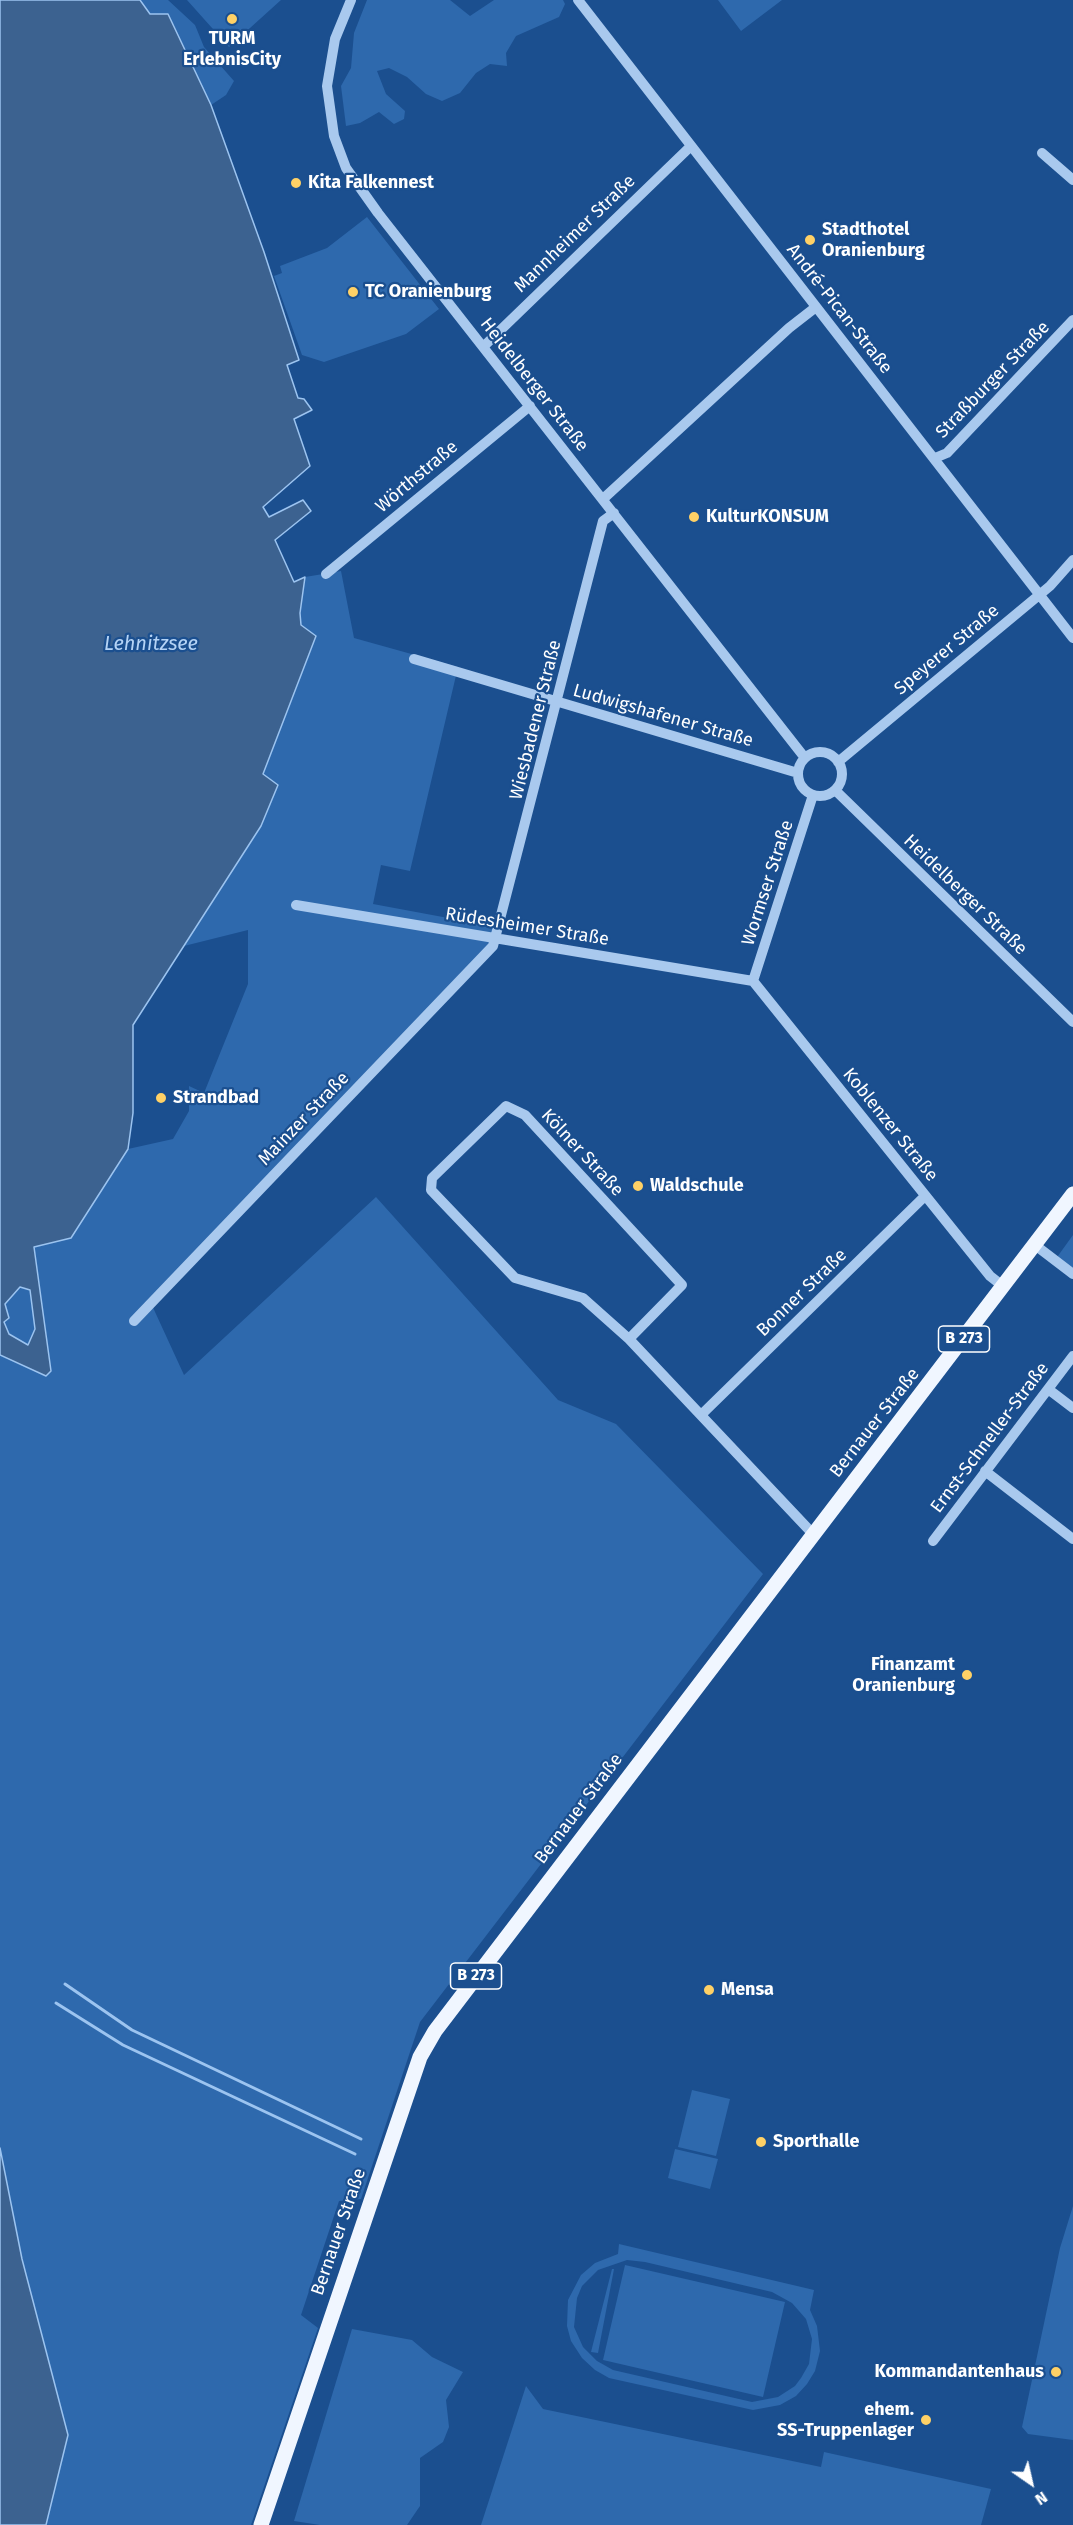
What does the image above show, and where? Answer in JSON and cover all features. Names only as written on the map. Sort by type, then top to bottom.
[{"type":"main road","name":"Bernauer Straße","points":[[261,2525],[420,2057],[435,2031],[1073,1194]]},
{"type":"street","name":"Heidelberger Straße","points":[[351,0],[335,39],[327,86],[331,119],[346,168],[805,758]]},
{"type":"street","name":"André-Pican-Straße","points":[[578,0],[1073,638]]},
{"type":"street","name":"Mannheimer Straße","points":[[483,347],[691,146]]},
{"type":"street","points":[[1042,153],[1073,180]]},
{"type":"street","points":[[603,500],[774,342],[816,307]]},
{"type":"street","name":"Straßburger Straße","points":[[935,458],[947,453],[1073,320]]},
{"type":"street","name":"Wörthstraße","points":[[326,574],[530,406]]},
{"type":"street","name":"Wiesbadener Straße","points":[[496,939],[603,521],[614,513]]},
{"type":"street","name":"Speyerer Straße","points":[[838,762],[1040,594],[1073,560]]},
{"type":"street","name":"Ludwigshafener Straße","points":[[414,659],[798,773]]},
{"type":"street","points":[[818,752],[825,753],[838,762],[842,774],[841,781],[835,790],[826,796],[813,795],[802,787],[798,773],[805,758],[818,752]]},
{"type":"street","name":"Heidelberger Straße","points":[[835,790],[1073,1022]]},
{"type":"street","name":"Wormser Straße","points":[[753,981],[813,795]]},
{"type":"street","name":"Rüdesheimer Straße","points":[[296,904],[753,981]]},
{"type":"street","name":"Mainzer Straße","points":[[134,1321],[479,961],[496,939]]},
{"type":"street","name":"Koblenzer Straße","points":[[753,981],[990,1276],[1004,1287]]},
{"type":"street","name":"Kölner Straße","points":[[629,1339],[682,1285],[525,1116],[506,1106],[432,1178],[431,1190],[515,1278],[583,1298],[629,1339],[813,1534]]},
{"type":"street","name":"Bonner Straße","points":[[701,1415],[925,1196]]},
{"type":"street","points":[[1035,1245],[1073,1274]]},
{"type":"street","name":"Ernst-Schneller-Straße","points":[[933,1541],[1073,1356]]},
{"type":"street","points":[[1048,1389],[1073,1408]]},
{"type":"street","points":[[985,1471],[1073,1539]]},
{"type":"shaded area","points":[[140,0],[168,0],[195,25],[204,47],[234,81],[226,95],[211,105],[168,14],[150,14]]},
{"type":"shaded area","name":"TURM ErlebnisCity","points":[[187,0],[281,0],[229,47]]},
{"type":"shaded area","points":[[367,0],[450,0],[470,16],[494,0],[563,0],[565,4],[559,17],[516,36],[506,53],[507,66],[490,64],[476,73],[460,93],[442,101],[426,94],[407,77],[389,68],[377,71],[386,94],[405,111],[404,119],[394,124],[379,112],[360,123],[346,126],[341,86],[351,68],[354,33]]},
{"type":"shaded area","points":[[718,0],[782,0],[741,31]]},
{"type":"shaded area","name":"TC Oranienburg","points":[[367,217],[439,309],[406,334],[324,362],[302,355],[274,276],[282,273],[280,266],[327,248]]},
{"type":"shaded area","points":[[341,571],[354,638],[458,667],[410,871],[381,865],[373,904],[502,928],[492,946],[150,1301],[184,1375],[376,1197],[558,1400],[616,1424],[763,1574],[420,2022],[361,2199],[339,2201],[301,2315],[318,2328],[251,2525],[46,2525],[68,2435],[22,2259],[0,2148],[0,1355],[46,1376],[51,1371],[34,1246],[71,1238],[128,1149],[173,1139],[189,1111],[189,1086],[204,1093],[248,984],[248,930],[184,946],[261,826],[278,785],[263,774],[316,637],[301,625],[300,613],[305,577]]},
{"type":"shaded area","points":[[1073,1235],[1073,1274],[1055,1260]]},
{"type":"shaded area","points":[[20,1287],[30,1290],[35,1329],[28,1345],[9,1334],[4,1322],[9,1318],[5,1304]]},
{"type":"shaded area","points":[[692,2090],[730,2099],[716,2156],[678,2147]]},
{"type":"shaded area","points":[[675,2149],[718,2159],[710,2189],[668,2178]]},
{"type":"shaded area","points":[[1073,2206],[1073,2440],[1028,2434],[1022,2427],[1060,2248]]},
{"type":"shaded area","points":[[619,2244],[814,2290],[810,2310],[817,2326],[820,2351],[815,2371],[807,2384],[796,2396],[780,2405],[753,2410],[609,2378],[595,2370],[582,2358],[571,2341],[567,2326],[568,2300],[581,2275],[595,2263],[618,2254]],"holes":[[[627,2260],[645,2262],[772,2292],[792,2303],[806,2319],[812,2339],[809,2364],[795,2386],[778,2397],[752,2402],[613,2370],[597,2361],[583,2347],[574,2327],[577,2298],[582,2286],[598,2270]]]},
{"type":"shaded area","points":[[625,2265],[785,2302],[763,2397],[603,2360]]},
{"type":"shaded area","points":[[612,2269],[614,2269],[598,2353],[591,2352]]},
{"type":"shaded area","points":[[352,2329],[412,2340],[432,2357],[463,2372],[446,2400],[449,2427],[443,2442],[420,2458],[420,2506],[407,2525],[320,2525],[294,2521]]},
{"type":"shaded area","points":[[526,2386],[543,2409],[821,2467],[824,2452],[991,2489],[981,2525],[481,2525]]},
{"type":"water","name":"Lehnitzsee","points":[[0,0],[140,0],[150,14],[168,14],[211,105],[264,252],[299,360],[287,365],[298,398],[304,399],[312,410],[294,419],[310,466],[263,507],[269,517],[303,500],[311,511],[275,540],[294,582],[305,577],[300,613],[301,625],[316,636],[263,774],[278,785],[261,826],[133,1025],[133,1113],[128,1149],[71,1238],[34,1247],[51,1371],[46,1376],[0,1355]],"holes":[[[20,1287],[30,1290],[35,1329],[28,1345],[9,1334],[4,1322],[9,1318],[5,1304]]]},
{"type":"water","points":[[0,2148],[22,2259],[68,2435],[46,2525],[0,2525]]},
{"type":"waterway","points":[[65,1984],[132,2030],[361,2139]]},
{"type":"waterway","points":[[56,2003],[123,2045],[355,2154]]},
{"type":"place","name":"TURM ErlebnisCity","points":[[232,19]]},
{"type":"place","name":"Kita Falkennest","points":[[296,183]]},
{"type":"place","name":"Stadthotel Oranienburg","points":[[810,240]]},
{"type":"place","name":"TC Oranienburg","points":[[353,292]]},
{"type":"place","name":"KulturKONSUM","points":[[694,517]]},
{"type":"place","name":"Strandbad","points":[[161,1098]]},
{"type":"place","name":"Waldschule","points":[[638,1186]]},
{"type":"place","name":"Finanzamt Oranienburg","points":[[967,1675]]},
{"type":"place","name":"Mensa","points":[[709,1990]]},
{"type":"place","name":"Sporthalle","points":[[761,2142]]},
{"type":"place","name":"Kommandantenhaus","points":[[1056,2372]]},
{"type":"place","name":"ehem. SS-Truppenlager","points":[[926,2420]]}]
